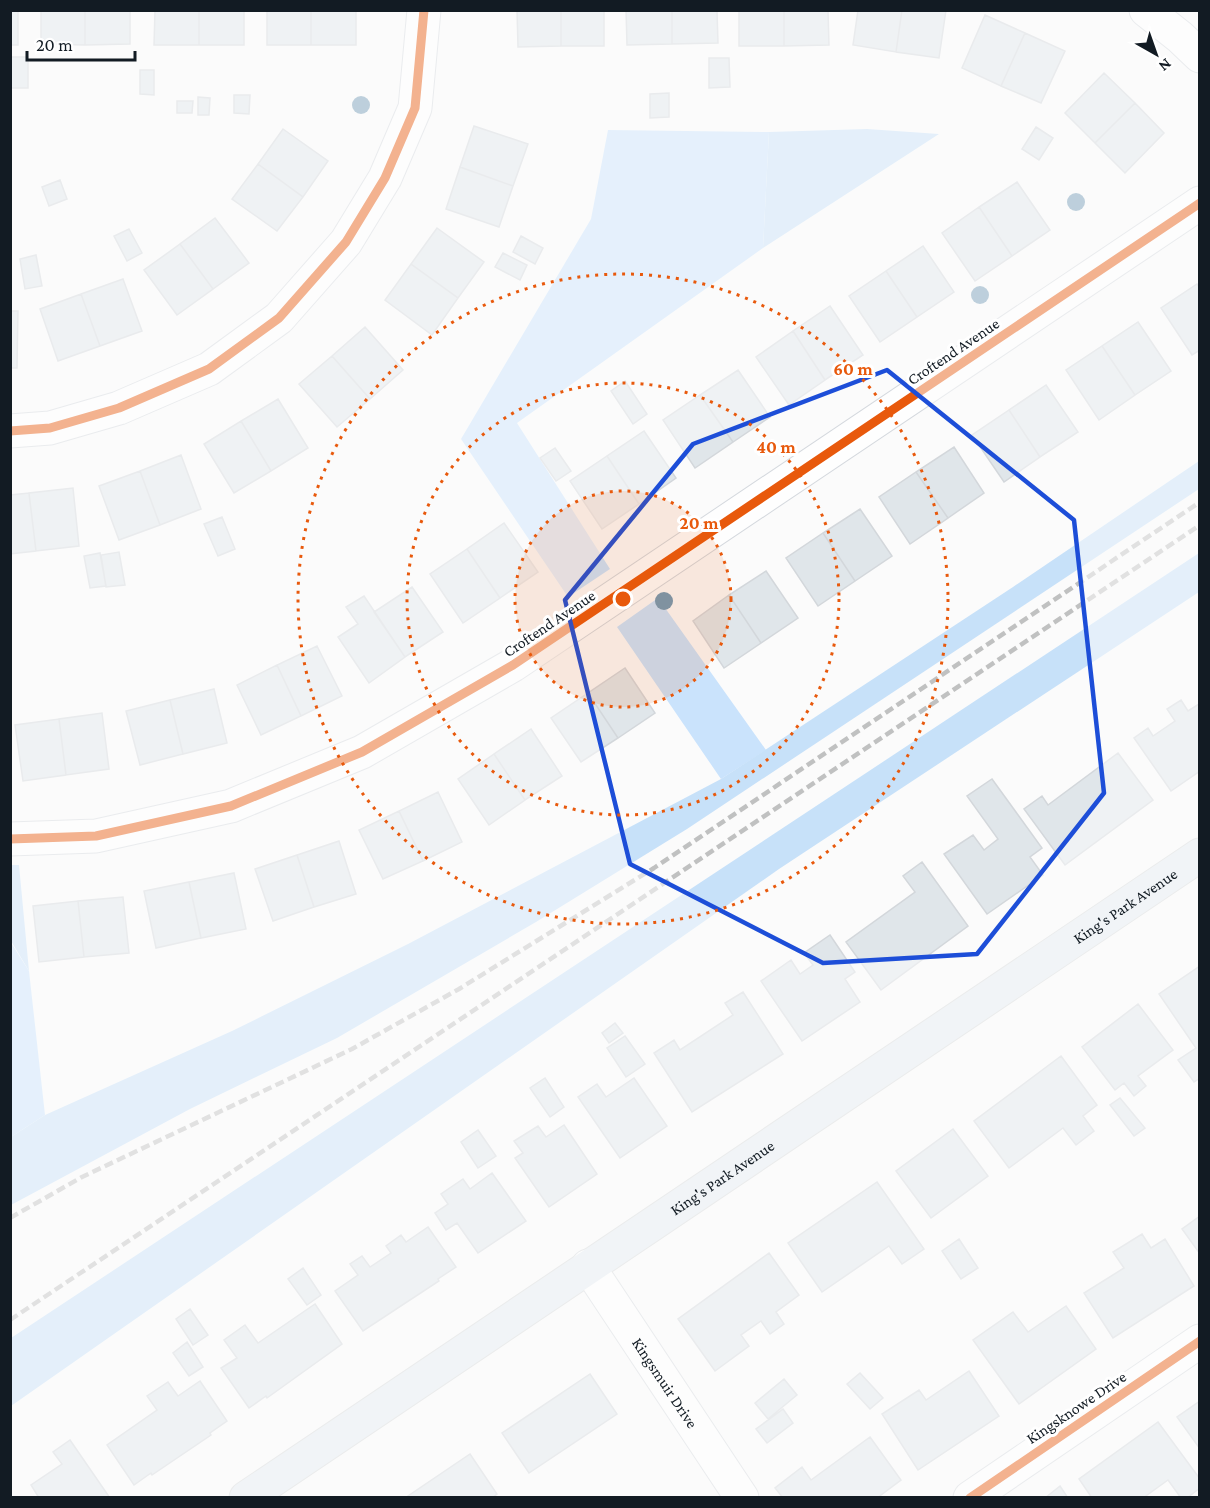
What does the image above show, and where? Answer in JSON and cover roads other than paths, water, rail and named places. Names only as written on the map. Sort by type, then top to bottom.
[{"type":"main road","name":"King's Park Avenue","points":[[246,1497],[1200,855]]},
{"type":"street","points":[[10,431],[50,428],[119,408],[209,369],[279,318],[346,242],[385,178],[415,108],[424,10]]},
{"type":"street","points":[[1146,10],[1200,56]]},
{"type":"street","name":"Croftend Avenue","points":[[10,839],[96,836],[231,806],[362,753],[513,665],[1200,203]]},
{"type":"street","name":"Kingsmuir Drive","points":[[588,1266],[742,1497]]},
{"type":"street","name":"Kingsknowe Drive","points":[[970,1497],[1200,1341]]},
{"type":"railway","points":[[10,1218],[82,1177],[352,1049],[459,989],[654,868],[1200,502]]},
{"type":"railway","points":[[10,1320],[1200,525]]}]
